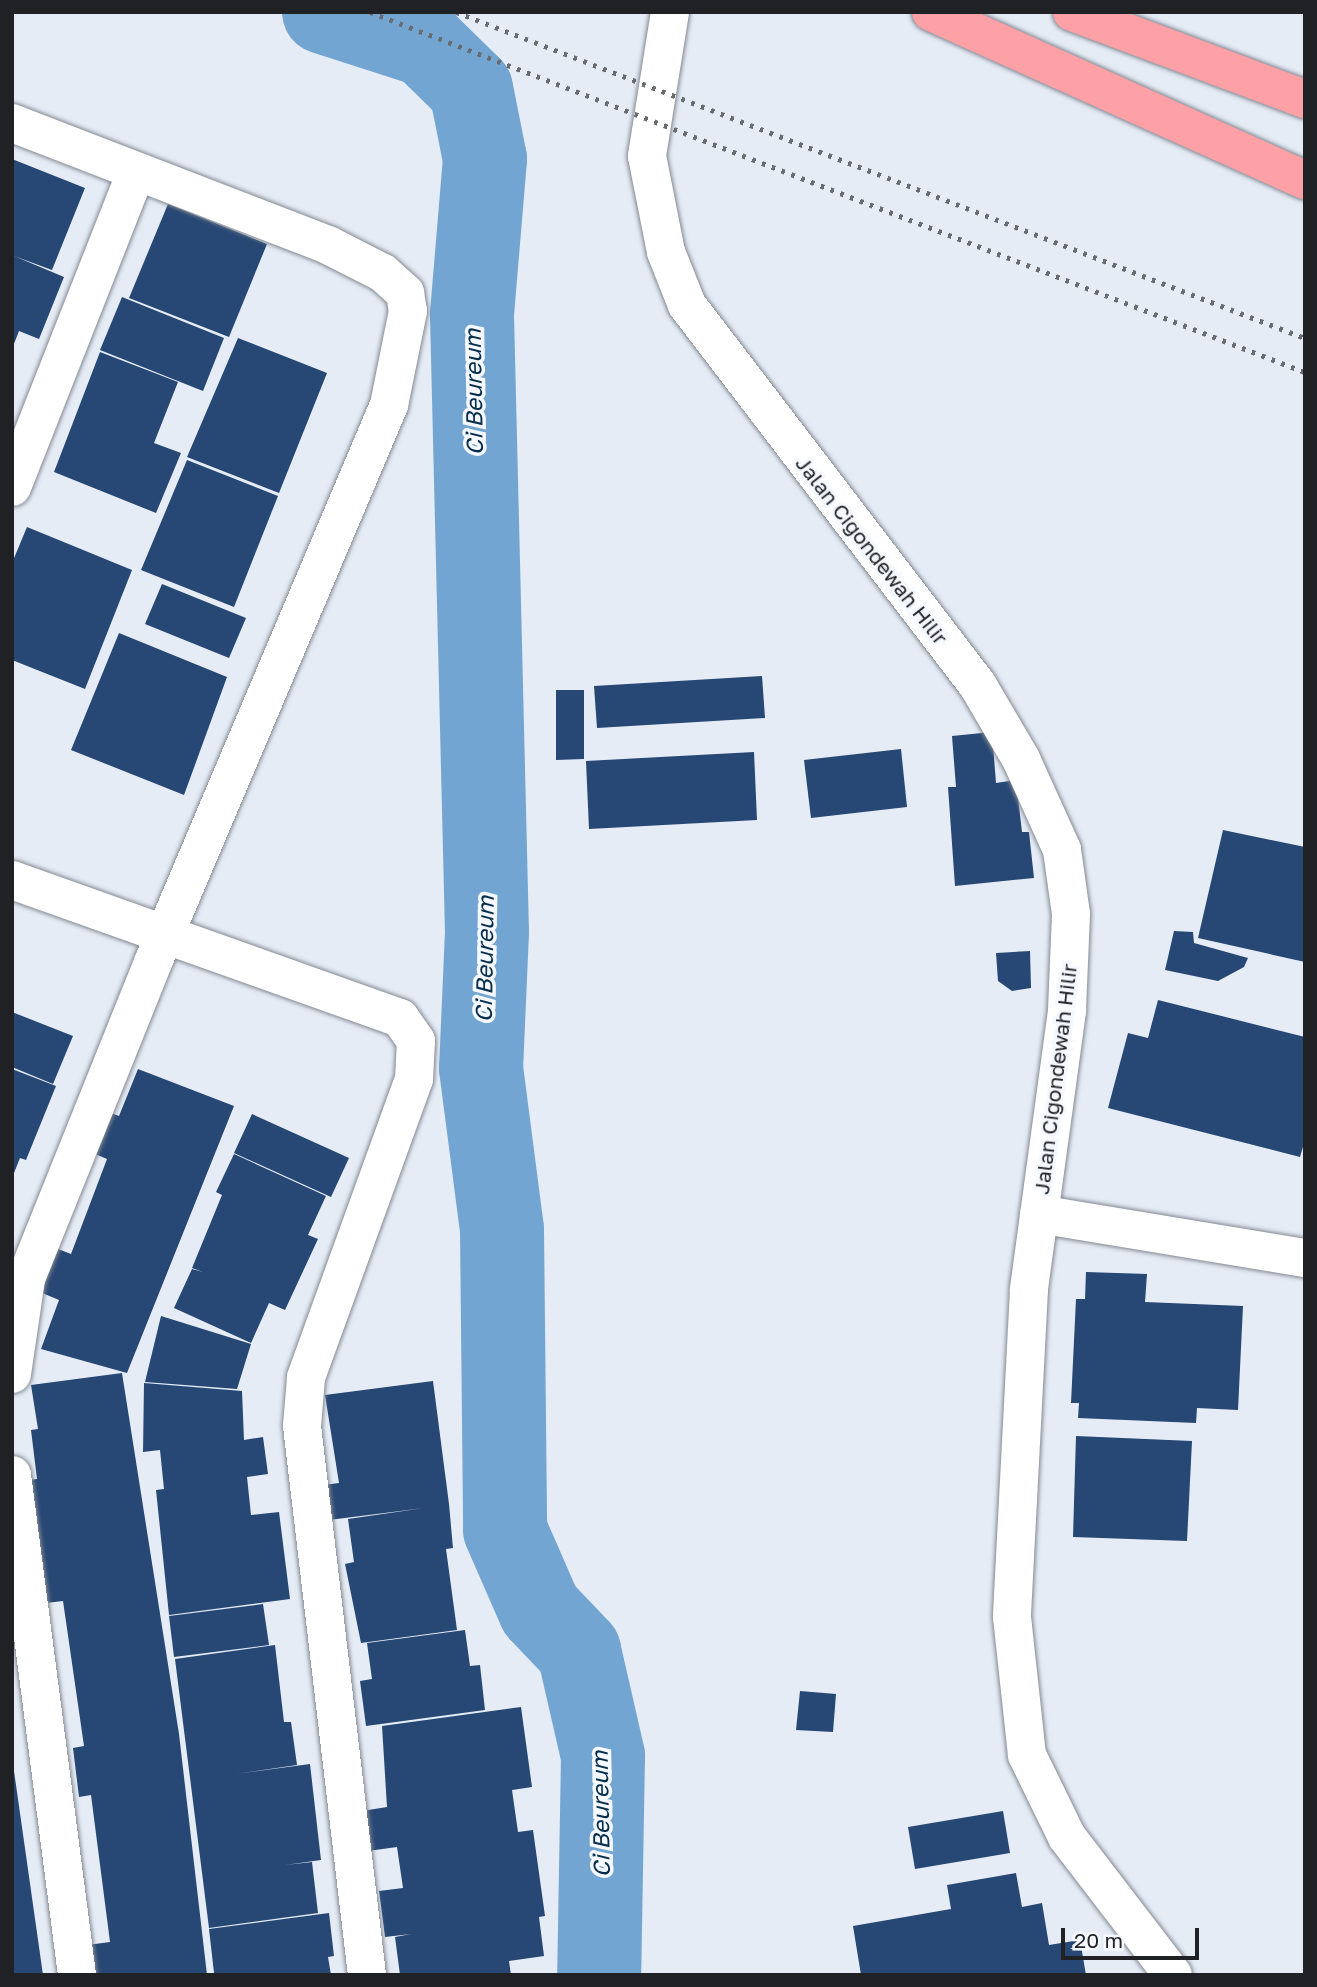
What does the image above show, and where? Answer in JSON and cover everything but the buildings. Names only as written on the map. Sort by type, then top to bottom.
[{"type":"highway","points":[[931,12],[1305,180]]},
{"type":"highway","points":[[1072,12],[1305,99]]},
{"type":"street","name":"Jalan Cigondewah Hilir","points":[[670,12],[647,156],[666,252],[687,305],[977,684],[1021,759],[1062,850],[1071,914],[1067,1012],[1029,1290],[1012,1617],[1027,1755],[1067,1837],[1173,1975]]},
{"type":"street","points":[[12,123],[136,173],[202,193],[339,251],[398,286],[405,293],[408,311],[389,405],[166,932],[26,1279],[12,1374]]},
{"type":"street","points":[[12,487],[136,173]]},
{"type":"street","points":[[12,880],[166,932],[400,1018],[416,1041],[414,1079],[306,1378],[302,1426],[367,1975]]},
{"type":"street","points":[[1039,1214],[1305,1258]]},
{"type":"street","points":[[12,1475],[77,1975]]},
{"type":"waterway","name":"Ci Beureum","points":[[324,12],[426,45],[471,89],[485,159],[472,315],[487,932],[481,1068],[502,1229],[505,1530],[540,1610],[579,1651],[603,1756],[599,1975]]},
{"type":"railway","points":[[370,12],[1305,372]]},
{"type":"railway","points":[[456,12],[1305,338]]}]
